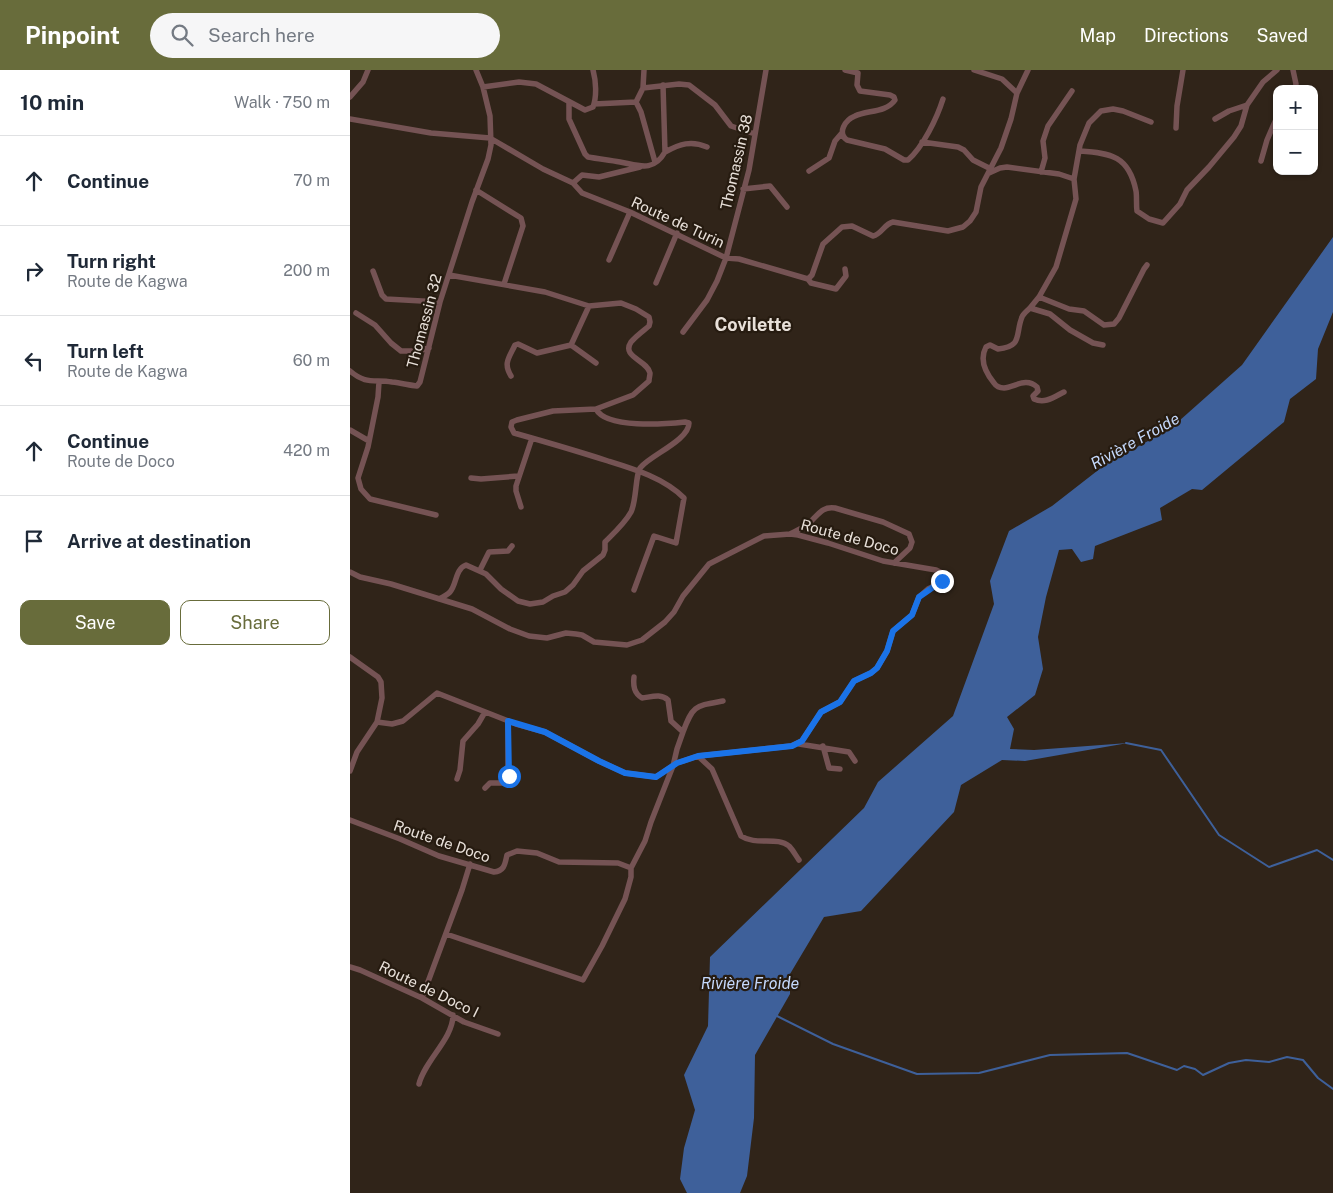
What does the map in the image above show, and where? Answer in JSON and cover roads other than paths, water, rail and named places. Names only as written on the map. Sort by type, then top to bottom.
[{"type":"street","points":[[350,97],[363,82],[368,70]]},
{"type":"street","name":"Thomassin 32","points":[[379,382],[390,381],[417,386],[420,382],[440,302],[491,145],[490,116],[476,70]]},
{"type":"street","points":[[483,88],[519,82],[536,84],[585,110],[593,107],[594,104],[593,70]]},
{"type":"street","points":[[636,102],[643,88],[644,70]]},
{"type":"street","name":"Thomassin 38","points":[[683,332],[707,300],[718,281],[726,258],[749,170],[766,70]]},
{"type":"street","points":[[809,170],[829,158],[842,129],[854,116],[882,109],[891,105],[894,100],[890,95],[860,91],[857,85],[858,72],[845,70]]},
{"type":"street","points":[[974,70],[1002,79],[1017,93]]},
{"type":"street","points":[[808,278],[812,275],[823,244],[846,225],[873,236],[877,235],[886,224],[893,222],[948,231],[963,227],[970,221],[976,212],[982,187],[991,170],[1011,119],[1017,93],[1028,70]]},
{"type":"street","points":[[1176,128],[1177,106],[1183,70]]},
{"type":"street","points":[[1080,151],[1108,153],[1122,162],[1130,174],[1135,188],[1137,211],[1149,219],[1163,223],[1180,204],[1187,190],[1234,138],[1241,126],[1247,105],[1263,82],[1277,70]]},
{"type":"street","points":[[1293,70],[1296,85]]},
{"type":"street","points":[[643,88],[663,85],[689,85],[715,105],[731,126],[755,134]]},
{"type":"street","points":[[574,183],[582,175],[599,177],[640,167],[661,159],[665,152],[663,85]]},
{"type":"street","points":[[1041,172],[1045,158],[1043,141],[1057,112],[1072,91]]},
{"type":"street","points":[[841,134],[847,140],[885,149],[904,160],[908,160],[922,142],[939,113],[943,99]]},
{"type":"street","points":[[569,102],[569,119],[588,157],[629,163],[640,167]]},
{"type":"street","points":[[594,104],[636,102]]},
{"type":"street","points":[[636,102],[642,112],[655,162]]},
{"type":"street","points":[[1215,119],[1229,111],[1247,105]]},
{"type":"street","points":[[1064,392],[1046,400],[1038,401],[1033,396],[1038,391],[1034,384],[1017,383],[1003,388],[996,386],[985,372],[984,352],[986,347],[990,345],[998,349],[1010,346],[1015,342],[1020,332],[1022,316],[1039,297],[1056,267],[1076,199],[1074,178],[1080,144],[1089,123],[1101,111],[1113,109],[1151,122]]},
{"type":"street","name":"Route de Turin","points":[[350,120],[431,133],[490,138],[543,169],[574,183],[582,193],[677,233],[726,258],[739,259],[808,278],[811,283],[836,288],[846,276],[845,269]]},
{"type":"street","points":[[1261,161],[1273,126]]},
{"type":"street","points":[[922,142],[964,150],[973,160],[991,170],[1007,167],[1074,178]]},
{"type":"street","points":[[665,152],[676,146],[691,143],[707,147]]},
{"type":"street","points":[[743,189],[770,186],[787,207]]},
{"type":"street","points":[[476,190],[521,218],[523,223],[504,284]]},
{"type":"street","points":[[609,260],[630,212]]},
{"type":"street","points":[[656,283],[677,233]]},
{"type":"street","points":[[1039,297],[1069,308],[1084,311],[1104,325],[1114,324],[1147,266]]},
{"type":"street","points":[[373,271],[382,295],[386,299],[440,302]]},
{"type":"street","points":[[449,275],[544,292],[589,306],[621,303],[649,317],[649,326],[631,343],[628,349],[630,354],[645,365],[650,372],[649,381],[633,395],[596,409],[553,411],[512,422],[511,427],[514,433],[637,470],[676,490],[684,498],[676,543],[654,536],[634,590]]},
{"type":"street","points":[[571,345],[589,306]]},
{"type":"street","points":[[1030,308],[1050,314],[1070,330],[1093,343],[1103,345]]},
{"type":"street","points":[[356,313],[375,325],[401,351],[417,351],[429,348]]},
{"type":"street","points":[[511,376],[506,365],[515,345],[518,344],[537,353],[571,345],[596,363]]},
{"type":"street","points":[[350,372],[356,377],[379,382],[378,397],[369,441],[358,478],[361,489],[370,499],[436,515]]},
{"type":"street","points":[[440,599],[450,592],[463,566],[466,565],[480,570],[518,602],[530,604],[543,602],[565,592],[573,585],[583,571],[603,556],[605,542],[631,511],[636,493],[637,470],[688,430],[689,423],[642,425],[617,421],[602,416],[596,409]]},
{"type":"street","points":[[350,430],[369,441]]},
{"type":"street","points":[[521,507],[516,490],[518,476],[532,438]]},
{"type":"street","points":[[471,478],[518,476]]},
{"type":"street","points":[[790,534],[809,523],[820,511],[828,507],[835,508],[883,522],[909,534],[912,542],[910,548],[894,563]]},
{"type":"street","name":"Route de Doco","points":[[350,572],[360,577],[391,584],[472,610],[510,629],[529,636],[547,638],[566,633],[582,635],[594,642],[627,645],[642,640],[674,612],[683,596],[709,564],[764,536],[790,534],[828,543],[871,558],[939,571],[943,577],[942,581],[919,597],[912,615],[893,631],[887,651],[877,668],[854,681],[840,702],[821,712],[799,744]]},
{"type":"street","points":[[480,570],[489,552],[508,551],[512,546]]},
{"type":"street","points":[[350,658],[372,672],[381,682],[382,698],[377,722],[357,752],[350,772]]},
{"type":"street","points":[[634,678],[634,689],[642,698],[662,696],[668,700],[671,721],[682,732]]},
{"type":"street","points":[[377,722],[392,724],[403,721],[437,694],[508,721],[545,732],[625,773],[656,777],[673,766],[698,756],[799,744],[823,746],[849,752],[856,761]]},
{"type":"street","points":[[446,934],[583,980],[625,899],[631,877],[631,868],[645,841],[673,766],[682,732],[692,711],[699,705],[723,701]]},
{"type":"street","points":[[457,779],[463,741],[478,724],[485,712]]},
{"type":"street","points":[[485,788],[488,784],[503,783],[508,778],[508,721]]},
{"type":"street","points":[[823,746],[829,768],[840,769]]},
{"type":"street","points":[[698,756],[712,769],[741,836],[754,842],[781,842],[789,846],[798,860]]},
{"type":"street","name":"Route de Doco","points":[[350,820],[439,856],[494,872],[504,868],[507,855],[510,852],[517,851],[537,853],[559,862],[618,862],[631,868]]},
{"type":"street","points":[[422,998],[470,864]]},
{"type":"street","name":"Route de Doco I","points":[[350,968],[360,970],[422,998],[464,1022],[498,1034]]},
{"type":"street","points":[[418,1084],[423,1070],[450,1027],[452,1015]]},
{"type":"water","name":"Rivière Froide","points":[[1333,237],[1333,312],[1318,349],[1316,379],[1290,399],[1284,422],[1202,490],[1192,489],[1160,508],[1162,520],[1095,546],[1093,559],[1081,562],[1072,549],[1059,550],[1046,597],[1038,637],[1043,669],[1035,695],[1007,717],[1014,729],[1010,749],[1034,750],[1128,743],[1025,761],[1002,760],[961,785],[954,812],[861,911],[824,917],[790,974],[790,994],[755,1055],[754,1118],[747,1176],[740,1193],[687,1193],[680,1179],[684,1148],[695,1110],[684,1075],[708,1026],[710,957],[864,808],[878,782],[953,716],[994,604],[990,581],[1009,531],[1052,506],[1106,464],[1170,429],[1242,365]]},
{"type":"waterway","points":[[1126,743],[1161,750],[1219,835],[1269,867],[1317,850],[1333,860]]},
{"type":"waterway","points":[[777,1016],[833,1044],[917,1074],[979,1073],[1050,1055],[1127,1053],[1177,1070],[1184,1066],[1195,1069],[1203,1075],[1229,1063],[1246,1060],[1269,1062],[1287,1057],[1303,1060],[1318,1078],[1333,1089]]},
{"type":"district","name":"Covilette","points":[[753,324]]}]
